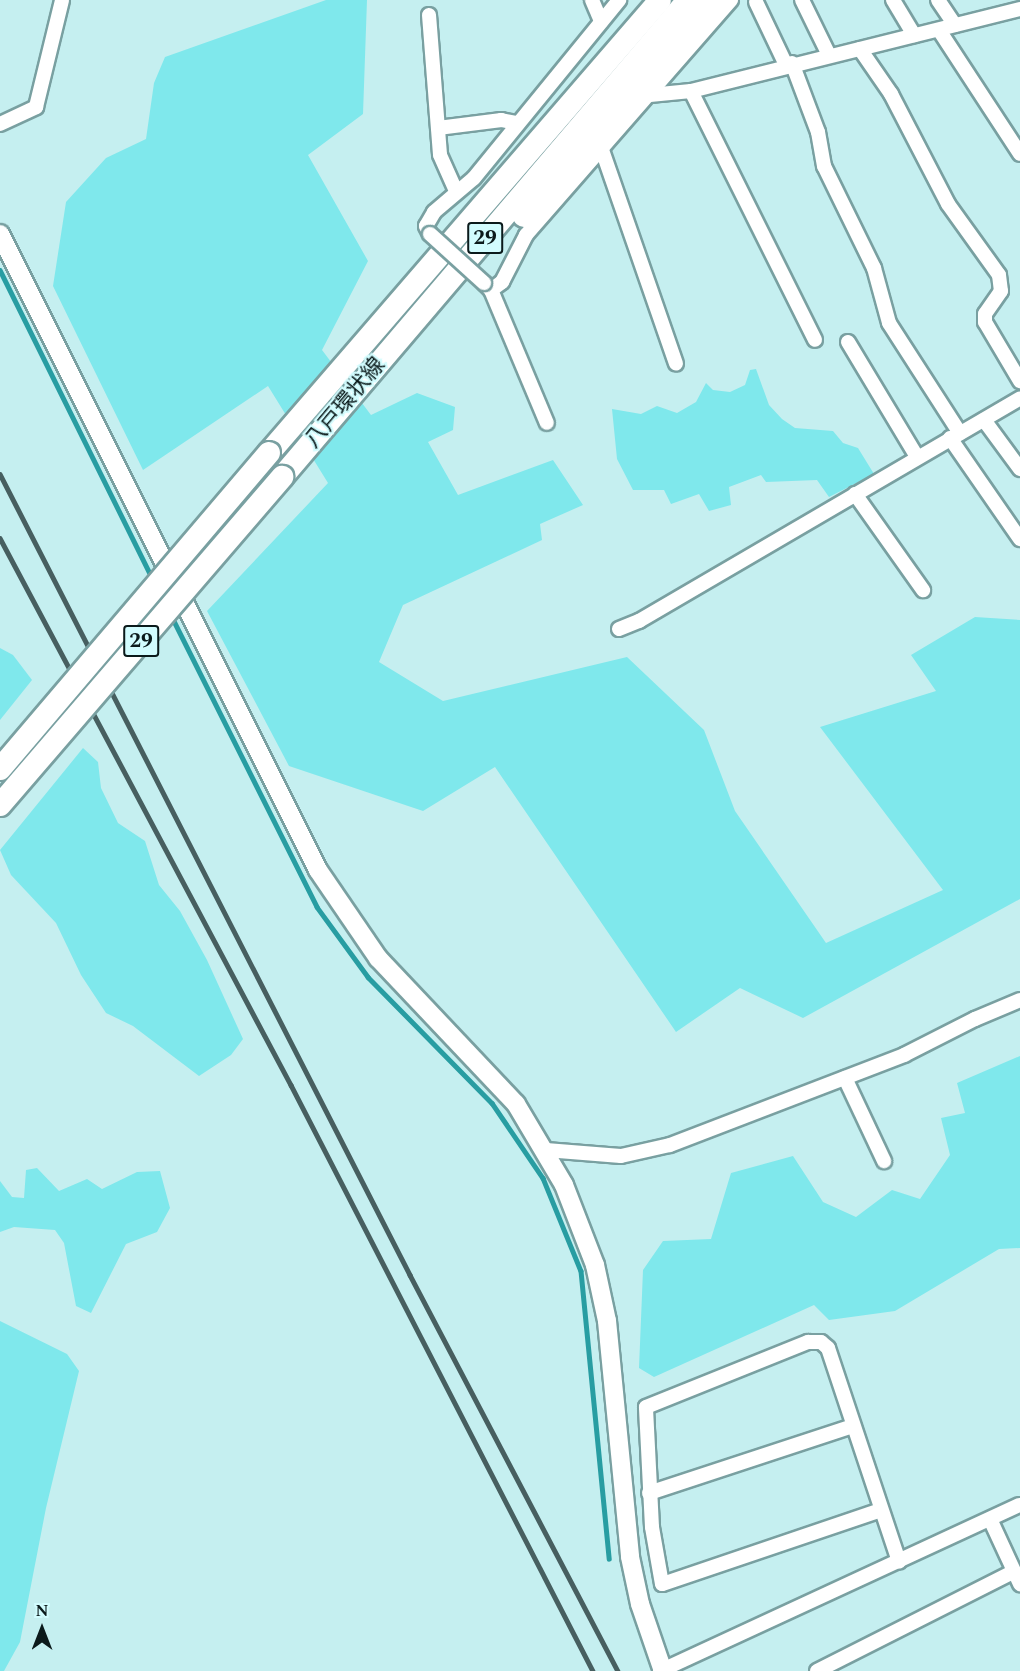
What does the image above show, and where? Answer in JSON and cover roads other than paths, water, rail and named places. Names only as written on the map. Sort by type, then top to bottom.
[{"type":"main road","name":"29","points":[[354,356],[458,220],[643,0]]},
{"type":"main road","name":"八戸環状線","points":[[0,770],[269,453],[660,0]]},
{"type":"main road","name":"八戸環状線","points":[[0,805],[688,0]]},
{"type":"main road","name":"29","points":[[350,397],[492,254],[712,0]]},
{"type":"street","points":[[0,124],[36,107],[63,0]]},
{"type":"street","points":[[592,0],[601,21]]},
{"type":"street","points":[[547,423],[487,286],[430,234],[426,226],[434,212],[456,190],[474,178],[516,123],[619,0]]},
{"type":"street","points":[[487,286],[502,282],[526,235],[731,0]]},
{"type":"street","points":[[802,0],[829,55]]},
{"type":"street","points":[[893,0],[915,35]]},
{"type":"street","points":[[938,0],[955,24]]},
{"type":"street","points":[[756,2],[789,64],[818,132],[824,166],[874,268],[889,323],[1020,539]]},
{"type":"street","points":[[650,95],[691,91],[789,64],[860,49],[1020,9]]},
{"type":"street","points":[[429,15],[438,128],[445,172],[456,190]]},
{"type":"street","points":[[939,30],[1020,154]]},
{"type":"street","points":[[860,49],[891,94],[948,204],[999,275],[1001,291],[985,314],[985,322],[1020,381]]},
{"type":"street","points":[[691,91],[815,340]]},
{"type":"street","points":[[438,128],[501,120],[516,123]]},
{"type":"street","points":[[602,150],[676,364]]},
{"type":"street","points":[[0,234],[318,870],[378,958],[516,1104],[546,1150],[581,1223],[595,1265],[607,1321],[630,1557],[640,1604],[662,1671],[1020,1505]]},
{"type":"street","points":[[848,342],[917,457]]},
{"type":"street","points":[[619,629],[639,621],[1020,398]]},
{"type":"street","points":[[984,420],[1020,469]]},
{"type":"street","points":[[855,494],[923,590]]},
{"type":"street","points":[[546,1150],[621,1156],[670,1145],[904,1055],[975,1018],[1020,1000]]},
{"type":"street","points":[[844,1078],[884,1161]]},
{"type":"street","points":[[881,1510],[662,1584],[649,1493],[646,1407],[808,1342],[821,1342],[828,1348],[899,1562]]},
{"type":"street","points":[[649,1493],[853,1426]]},
{"type":"street","points":[[817,1671],[1016,1578],[990,1520]]},
{"type":"waterway","points":[[0,270],[152,578]]},
{"type":"waterway","points":[[171,615],[317,907],[368,977],[492,1103],[543,1178],[581,1271],[609,1559]]},
{"type":"railway","points":[[0,474],[410,1275],[618,1671]]},
{"type":"railway","points":[[0,538],[291,1085],[593,1671]]}]
